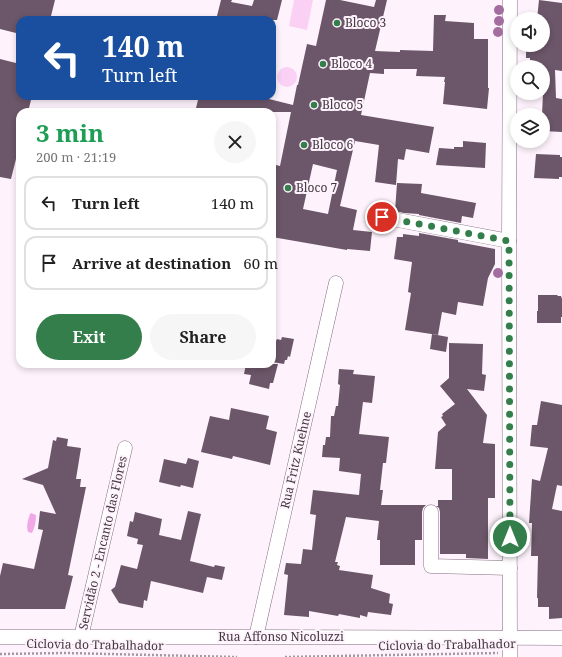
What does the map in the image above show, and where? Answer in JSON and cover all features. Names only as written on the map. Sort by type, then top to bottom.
[{"type":"street","points":[[510,0],[510,655]]},
{"type":"street","points":[[382,217],[509,241]]},
{"type":"street","name":"Rua Fritz Kuehne","points":[[256,637],[336,283]]},
{"type":"street","name":"Servidão 2 - Encanto das Flores","points":[[81,637],[124,448]]},
{"type":"street","points":[[431,512],[430,566],[510,568]]},
{"type":"street","name":"Rua Affonso Nicoluzzi","points":[[0,637],[562,638]]},
{"type":"path","name":"Ciclovia do Trabalhador","points":[[0,654],[66,653],[237,657]]},
{"type":"path","name":"Ciclovia do Trabalhador","points":[[285,657],[510,655]]},
{"type":"shaded area","points":[[294,0],[313,0],[307,30],[289,26]]},
{"type":"shaded area","points":[[287,67],[294,70],[297,77],[294,84],[287,87],[280,84],[277,77],[280,70]]},
{"type":"shaded area","points":[[31,513],[36,515],[32,533],[28,532],[27,528]]},
{"type":"building","points":[[0,0],[55,0],[51,16],[16,16],[16,33],[0,29]]},
{"type":"building","points":[[221,0],[232,0],[231,2],[252,6],[254,0],[282,0],[277,20],[276,16],[217,16]]},
{"type":"building","points":[[326,0],[340,0],[374,7],[376,0],[387,0],[375,51],[433,51],[434,15],[446,15],[445,21],[474,23],[474,39],[488,39],[489,88],[487,109],[443,104],[445,77],[416,76],[417,69],[384,69],[384,74],[370,73],[361,115],[434,127],[429,153],[406,149],[404,160],[398,159],[396,185],[375,182],[379,145],[355,141],[340,206],[357,210],[353,230],[372,232],[370,251],[347,250],[276,238],[276,165],[280,166],[291,112],[276,112],[276,108],[196,108],[198,100],[273,100],[293,105],[307,44],[316,46]],"holes":[[[313,164],[337,170],[328,214],[303,209]]]},
{"type":"building","points":[[539,0],[562,3],[562,71],[555,70],[556,98],[562,99],[562,132],[550,131],[550,108],[542,108],[543,100],[550,100],[550,60],[530,60],[530,58],[526,58],[526,52],[550,52],[550,12],[538,12]]},
{"type":"building","points":[[0,59],[16,63],[16,100],[31,100],[29,108],[16,108],[16,159],[11,179],[0,177]]},
{"type":"building","points":[[463,141],[486,143],[485,168],[436,165],[439,148],[454,149],[454,147],[463,147]]},
{"type":"building","points":[[536,154],[560,155],[560,157],[562,157],[562,177],[559,177],[559,179],[534,178]]},
{"type":"building","points":[[397,183],[422,184],[421,193],[476,203],[473,218],[462,216],[461,223],[419,214],[395,211]]},
{"type":"building","points":[[419,233],[495,249],[495,264],[488,278],[483,306],[458,302],[456,315],[442,312],[438,335],[405,330],[411,293],[408,292],[412,262],[394,259],[397,237],[403,237],[403,234],[419,236]]},
{"type":"building","points":[[538,295],[561,296],[561,323],[537,323]]},
{"type":"building","points":[[432,334],[448,337],[446,352],[430,349]]},
{"type":"building","points":[[282,337],[294,339],[290,357],[288,356],[284,364],[276,363],[276,341],[277,339],[281,340]]},
{"type":"building","points":[[449,343],[483,344],[482,374],[486,375],[484,391],[467,389],[487,415],[483,443],[495,444],[495,498],[488,498],[488,559],[466,558],[466,554],[440,554],[440,512],[439,508],[436,506],[438,506],[438,500],[452,500],[452,469],[435,469],[438,432],[446,425],[441,417],[443,416],[442,414],[455,404],[440,386],[449,378]]},
{"type":"building","points":[[276,364],[278,364],[273,383],[270,383],[269,389],[249,384],[251,375],[244,374],[245,368],[276,368]]},
{"type":"building","points":[[339,369],[354,370],[353,374],[375,376],[372,403],[363,402],[359,434],[389,437],[386,463],[383,463],[380,490],[383,490],[381,505],[426,505],[422,512],[422,540],[415,540],[415,565],[380,565],[380,540],[377,540],[379,521],[346,517],[335,562],[338,562],[337,565],[340,566],[339,570],[373,575],[371,588],[390,594],[389,603],[393,604],[391,615],[368,612],[367,617],[360,615],[360,618],[309,611],[309,617],[284,615],[288,575],[284,574],[286,563],[301,564],[303,549],[312,550],[316,515],[310,514],[313,490],[359,495],[361,474],[339,471],[340,458],[322,457],[323,445],[325,445],[326,437],[330,437],[331,416],[334,416],[336,406],[338,406],[340,385],[338,384]]},
{"type":"building","points":[[541,401],[562,405],[562,486],[557,485],[552,509],[562,511],[562,618],[549,619],[549,607],[538,607],[538,556],[531,556],[532,523],[529,523],[532,479],[540,481],[548,448],[530,446],[532,425],[537,425]]},
{"type":"building","points":[[231,408],[269,416],[266,429],[277,432],[270,465],[233,456],[232,459],[201,452],[210,416],[229,420]]},
{"type":"building","points":[[57,437],[68,439],[67,446],[81,448],[76,479],[81,479],[80,487],[86,487],[68,575],[73,576],[65,609],[0,609],[0,576],[3,563],[34,569],[43,530],[38,529],[40,511],[56,514],[43,485],[22,479],[48,468],[53,440],[56,441]]},
{"type":"building","points":[[188,458],[199,461],[193,488],[181,485],[180,487],[159,482],[164,459],[186,464]]},
{"type":"building","points":[[188,511],[201,514],[190,561],[214,567],[215,565],[225,567],[222,580],[207,577],[203,593],[151,581],[147,601],[144,600],[143,608],[119,603],[111,590],[115,587],[121,565],[137,569],[143,545],[137,544],[138,539],[127,536],[130,521],[133,522],[135,512],[162,519],[159,535],[181,540]]},
{"type":"place","name":"Bloco 3","points":[[337,23]]},
{"type":"place","name":"Bloco 4","points":[[323,64]]},
{"type":"place","name":"Bloco 5","points":[[314,105]]},
{"type":"place","name":"Bloco 6","points":[[304,145]]},
{"type":"place","name":"Bloco 7","points":[[288,188]]},
{"type":"route","points":[[382,217],[509,241],[510,537]]}]
